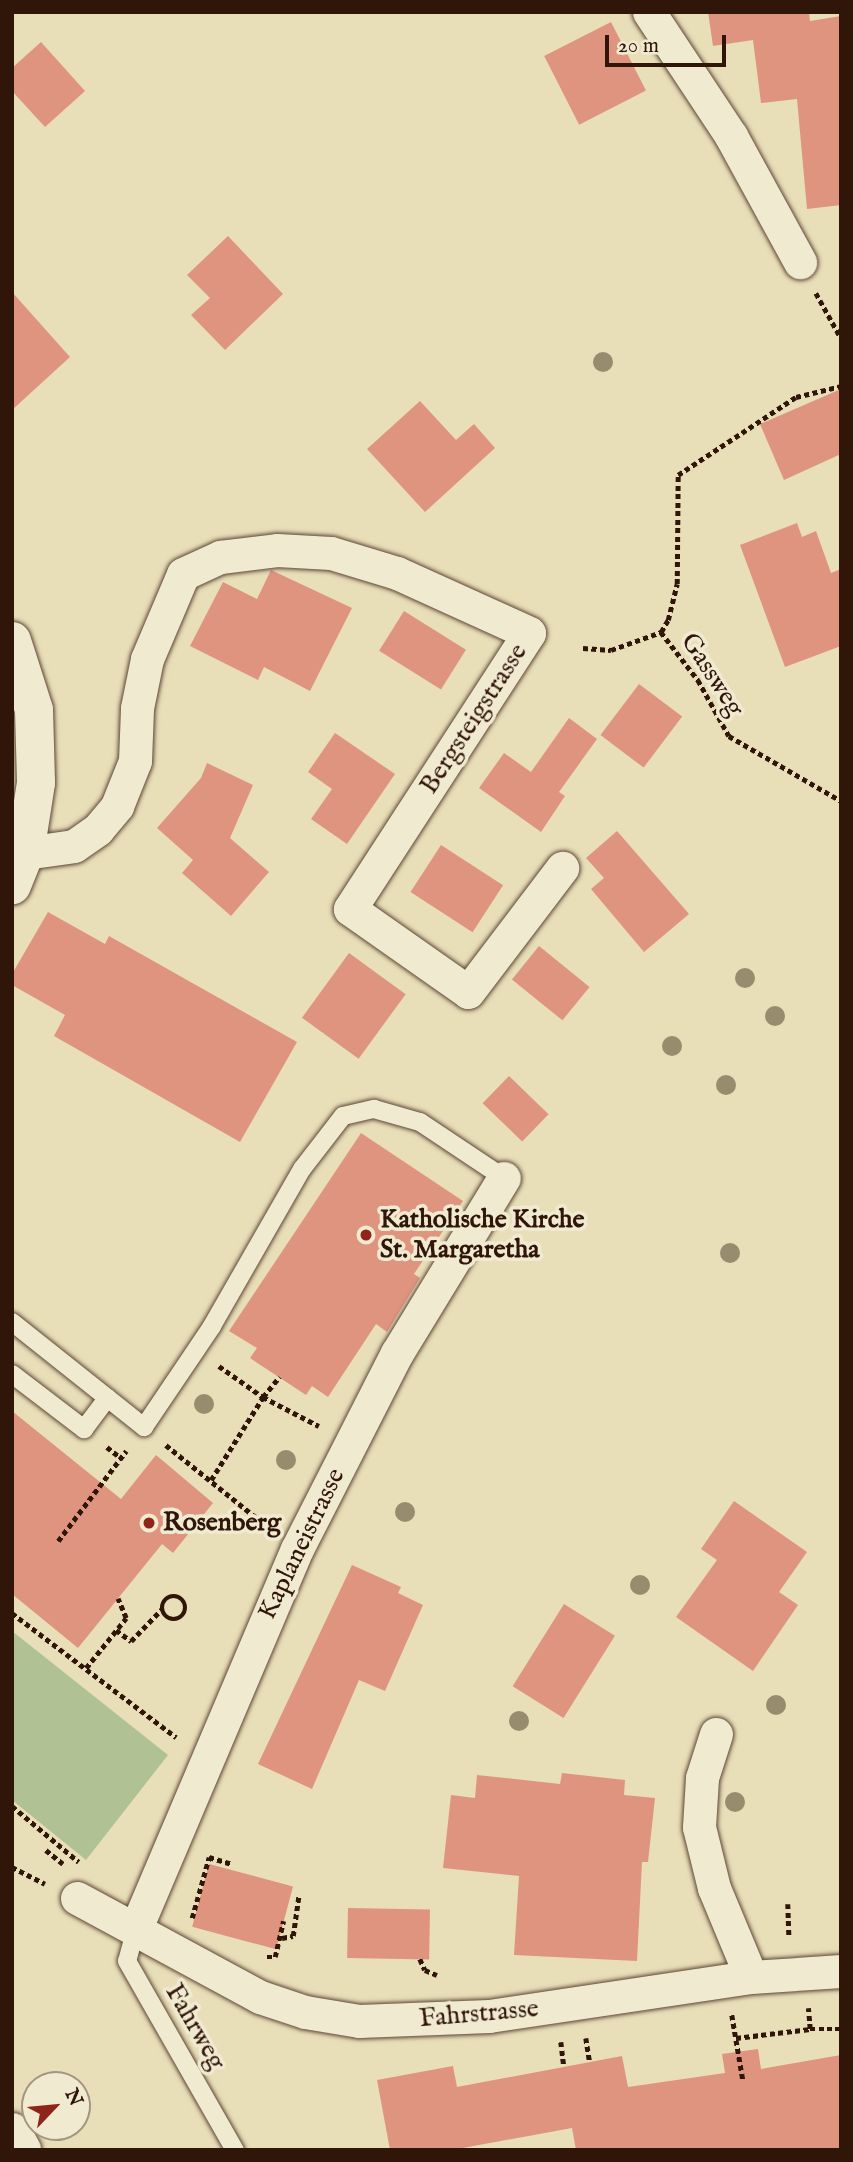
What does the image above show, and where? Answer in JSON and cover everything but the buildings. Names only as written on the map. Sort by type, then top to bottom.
[{"type":"street","points":[[649,12],[732,136],[800,262]]},
{"type":"street","name":"Bergsteigstrasse","points":[[16,864],[74,846],[98,829],[117,806],[135,761],[137,708],[148,659],[183,574],[220,557],[277,550],[331,553],[397,573],[529,633],[350,909],[468,992],[562,868]]},
{"type":"street","points":[[12,641],[34,710],[36,783],[16,864]]},
{"type":"street","name":"Kaplaneistrasse","points":[[136,1928],[297,1549],[397,1353],[504,1178]]},
{"type":"street","points":[[716,1734],[702,1778],[699,1827],[740,1989]]},
{"type":"street","name":"Fahrstrasse","points":[[68,1886],[136,1928],[260,1997],[359,2021],[489,2016],[740,1989],[841,1971]]},
{"type":"street","points":[[12,2132],[22,2150]]},
{"type":"lane","points":[[12,1322],[144,1427],[196,1350],[302,1169],[343,1116],[374,1109],[420,1122],[504,1178]]},
{"type":"lane","points":[[12,1374],[84,1429],[107,1398]]},
{"type":"lane","name":"Fahrweg","points":[[136,1928],[127,1961],[235,2150]]},
{"type":"path","points":[[800,262],[841,338]]},
{"type":"path","points":[[583,648],[611,650],[661,632],[677,584],[678,475],[796,397],[841,386]]},
{"type":"path","name":"Gassweg","points":[[661,632],[698,680],[729,736],[841,801]]},
{"type":"path","points":[[196,1350],[263,1397],[318,1426],[327,1416]]},
{"type":"path","points":[[211,1480],[263,1397],[279,1377]]},
{"type":"path","points":[[58,1541],[144,1427],[278,1534]]},
{"type":"path","points":[[116,1630],[131,1641],[162,1609],[166,1599],[173,1596],[180,1598],[186,1608],[177,1620],[169,1619],[162,1609]]},
{"type":"path","points":[[86,1668],[126,1618],[118,1599]]},
{"type":"path","points":[[12,1613],[180,1741]]},
{"type":"path","points":[[12,1807],[80,1862]]},
{"type":"path","points":[[46,1850],[68,1886]]},
{"type":"path","points":[[188,1930],[209,1857],[232,1864]]},
{"type":"path","points":[[12,1867],[68,1886]]},
{"type":"path","points":[[283,1921],[281,1938],[293,1936],[299,1894]]},
{"type":"path","points":[[786,1945],[788,1904]]},
{"type":"path","points":[[420,1959],[425,1970],[437,1975]]},
{"type":"path","points":[[740,1989],[736,2038],[743,2080]]},
{"type":"path","points":[[807,2003],[810,2029]]},
{"type":"path","points":[[558,2027],[564,2067]]},
{"type":"path","points":[[736,2038],[841,2028]]},
{"type":"green space","points":[[12,1631],[168,1755],[86,1860],[12,1800]]},
{"type":"place","name":"Katholische Kirche St. Margaretha","points":[[366,1235]]},
{"type":"place","name":"Rosenberg","points":[[149,1523]]}]
